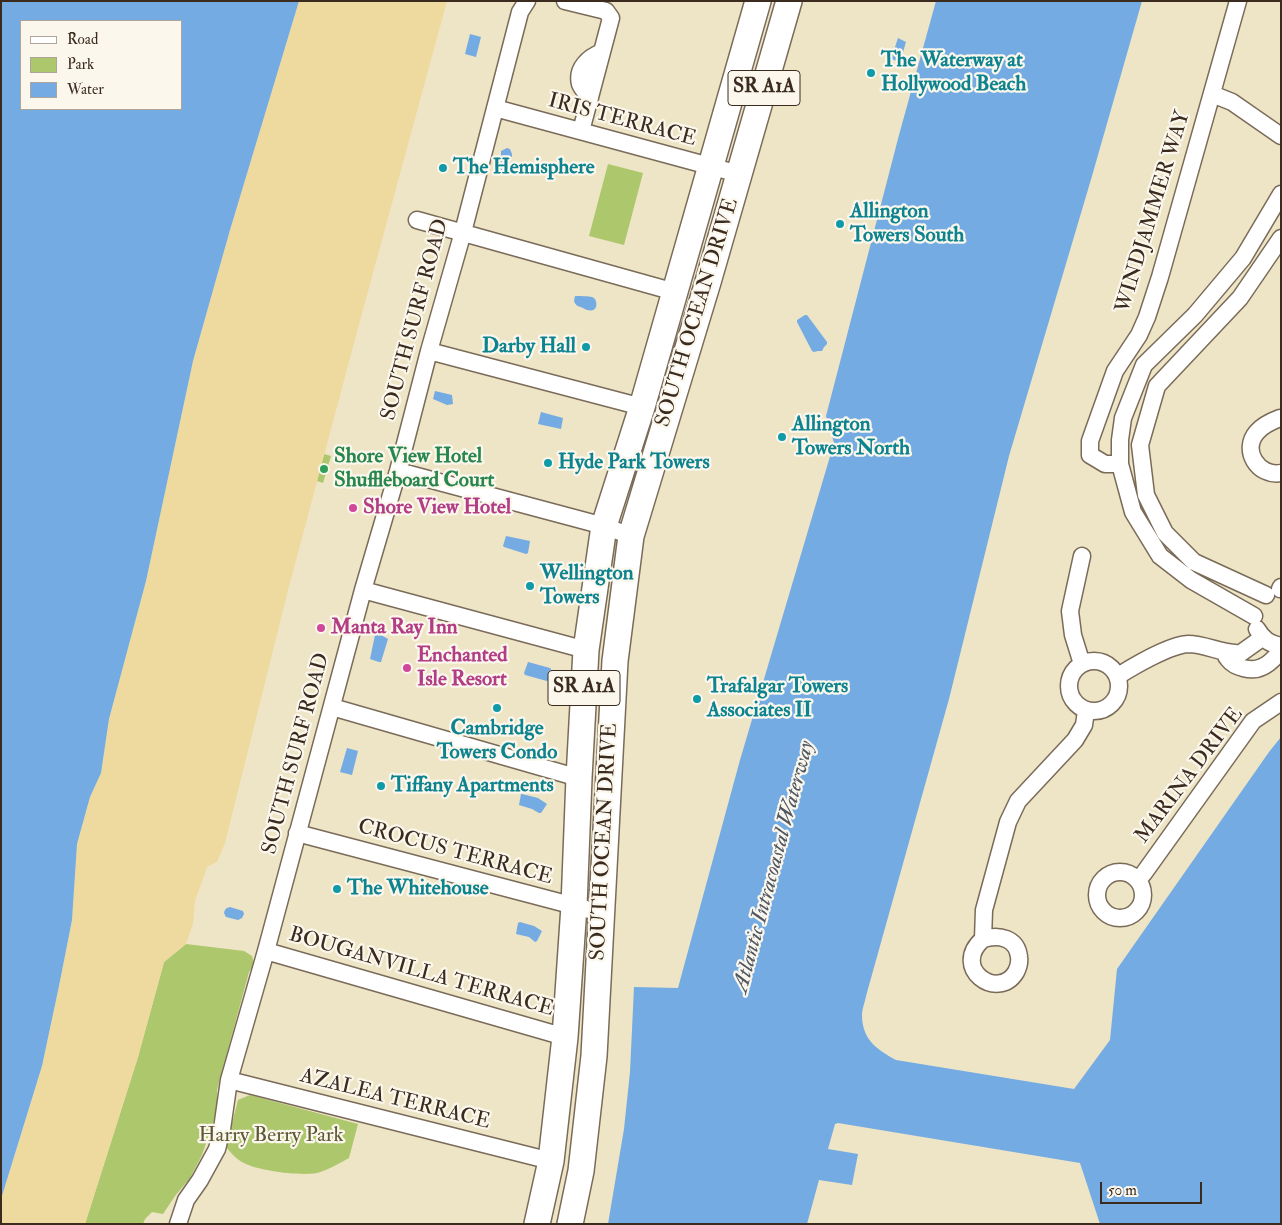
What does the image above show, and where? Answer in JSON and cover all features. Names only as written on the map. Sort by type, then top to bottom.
[{"type":"main road","name":"SOUTH OCEAN DRIVE","points":[[537,1224],[551,1161],[565,1037],[574,906],[586,650],[604,526],[642,407],[758,1]]},
{"type":"main road","name":"SOUTH OCEAN DRIVE","points":[[569,1224],[581,1171],[594,1056],[615,661],[631,536],[789,1]]},
{"type":"main road","points":[[551,1161],[566,1175],[570,1203],[569,1224]]},
{"type":"street","name":"SOUTH SURF ROAD","points":[[178,1224],[186,1200],[200,1180],[217,1149],[230,1080],[363,590],[398,471],[520,12],[527,1]]},
{"type":"street","points":[[565,1],[606,11],[610,18],[581,131]]},
{"type":"street","name":"WINDJAMMER WAY","points":[[1120,464],[1105,464],[1090,456],[1090,441],[1115,371],[1139,335],[1147,317],[1238,1]]},
{"type":"street","points":[[1212,94],[1232,102],[1281,136]]},
{"type":"street","name":"IRIS TERRACE","points":[[495,108],[739,174]]},
{"type":"street","points":[[1254,616],[1191,580],[1160,556],[1133,512],[1120,464],[1120,440],[1123,418],[1144,365],[1194,314],[1243,258],[1281,194]]},
{"type":"street","points":[[417,220],[675,292]]},
{"type":"street","points":[[1277,590],[1194,562],[1165,533],[1146,495],[1140,445],[1157,386],[1240,298],[1281,238]]},
{"type":"street","points":[[429,351],[642,407]]},
{"type":"street","points":[[1280,417],[1256,432],[1250,447],[1251,456],[1261,469],[1268,473],[1281,473]]},
{"type":"street","points":[[398,471],[604,526],[631,536]]},
{"type":"street","points":[[1082,556],[1070,611],[1073,635],[1082,664]]},
{"type":"street","points":[[363,590],[586,650]]},
{"type":"street","points":[[1277,590],[1261,599],[1256,607],[1254,616],[1256,626],[1262,638],[1281,646]]},
{"type":"street","points":[[1118,676],[1171,648],[1188,644],[1206,646],[1235,654],[1242,653],[1262,638]]},
{"type":"street","points":[[1224,652],[1236,666],[1249,669],[1261,668],[1281,651]]},
{"type":"street","points":[[1090,661],[1099,661],[1106,664],[1118,676],[1120,684],[1116,700],[1111,706],[1103,710],[1095,712],[1086,711],[1079,707],[1069,693],[1071,676],[1075,669],[1090,661]]},
{"type":"street","name":"MARINA DRIVE","points":[[1138,880],[1254,721],[1281,702]]},
{"type":"street","points":[[332,707],[579,778]]},
{"type":"street","points":[[983,940],[984,910],[1008,822],[1018,801],[1075,740],[1084,725],[1086,711]]},
{"type":"street","name":"CROCUS TERRACE","points":[[297,833],[601,913]]},
{"type":"street","name":"BOUGANVILLA TERRACE","points":[[266,951],[565,1037]]},
{"type":"street","name":"AZALEA TERRACE","points":[[230,1080],[551,1161]]},
{"type":"green space","points":[[608,164],[643,173],[624,245],[589,236]]},
{"type":"green space","name":"Shore View Hotel Shuffleboard Court","points":[[324,454],[331,456],[323,483],[317,481]]},
{"type":"green space","points":[[186,944],[244,951],[252,956],[254,964],[249,972],[217,1090],[217,1111],[202,1155],[190,1178],[163,1214],[152,1212],[143,1224],[85,1224],[138,1057],[164,962]]},
{"type":"green space","name":"Harry Berry Park","points":[[250,1095],[358,1124],[349,1158],[333,1167],[309,1174],[269,1170],[241,1162],[226,1147],[238,1100]]},
{"type":"sand","points":[[299,1],[447,1],[288,590],[225,843],[217,862],[207,867],[195,901],[193,924],[186,944],[164,962],[138,1057],[85,1224],[1,1224],[1,1199],[42,1067],[59,986],[72,920],[77,844],[90,797],[101,773],[109,719],[146,581],[193,361],[230,230]]},
{"type":"water","points":[[1,1],[299,1],[230,230],[193,361],[146,581],[109,719],[101,773],[90,797],[77,844],[72,920],[42,1066],[1,1199]]},
{"type":"water","name":"Atlantic Intracoastal Waterway","points":[[936,1],[1142,1],[1009,456],[949,699],[862,1010],[864,1031],[876,1047],[896,1060],[1074,1089],[1110,1040],[1117,969],[1281,737],[1281,1224],[1100,1224],[1080,1163],[838,1123],[835,1124],[828,1149],[858,1154],[852,1185],[819,1180],[807,1224],[608,1224],[624,1129],[630,1072],[634,987],[678,988],[740,760],[834,443],[826,416]]},
{"type":"water","points":[[470,34],[481,37],[476,57],[465,54]]},
{"type":"water","points":[[898,38],[906,42],[900,62],[891,59]]},
{"type":"water","points":[[507,148],[510,149],[512,156],[508,165],[509,168],[503,172],[498,170],[497,165],[501,157],[501,151]]},
{"type":"water","points":[[575,296],[594,298],[596,301],[595,309],[588,310],[578,306],[574,301]]},
{"type":"water","points":[[807,315],[827,342],[822,351],[812,351],[797,322],[797,320]]},
{"type":"water","points":[[435,391],[452,395],[453,404],[447,405],[433,399]]},
{"type":"water","points":[[541,412],[563,418],[561,429],[538,424]]},
{"type":"water","points":[[506,536],[530,541],[528,553],[504,547]]},
{"type":"water","points":[[375,635],[381,635],[388,639],[381,662],[370,659]]},
{"type":"water","points":[[528,662],[550,668],[549,680],[525,675]]},
{"type":"water","points":[[347,748],[358,751],[352,775],[340,772]]},
{"type":"water","points":[[521,794],[538,798],[547,804],[539,813],[519,805]]},
{"type":"water","points":[[230,907],[243,911],[242,918],[238,920],[226,917],[224,913]]},
{"type":"water","points":[[518,923],[534,926],[542,931],[537,941],[535,942],[529,937],[516,934]]},
{"type":"place","name":"The Waterway at Hollywood Beach","points":[[871,73]]},
{"type":"place","name":"The Hemisphere","points":[[443,168]]},
{"type":"place","name":"Allington Towers South","points":[[840,224]]},
{"type":"place","name":"Darby Hall","points":[[586,347]]},
{"type":"place","name":"Allington Towers North","points":[[782,437]]},
{"type":"place","name":"Hyde Park Towers","points":[[548,463]]},
{"type":"place","name":"Shore View Hotel Shuffleboard Court","points":[[324,469]]},
{"type":"place","name":"Shore View Hotel","points":[[353,508]]},
{"type":"place","name":"Wellington Towers","points":[[530,586]]},
{"type":"place","name":"Manta Ray Inn","points":[[321,628]]},
{"type":"place","name":"Enchanted Isle Resort","points":[[407,668]]},
{"type":"place","name":"Trafalgar Towers Associates II","points":[[697,699]]},
{"type":"place","name":"Cambridge Towers Condo","points":[[497,708]]},
{"type":"place","name":"Tiffany Apartments","points":[[381,786]]},
{"type":"place","name":"The Whitehouse","points":[[337,889]]}]
